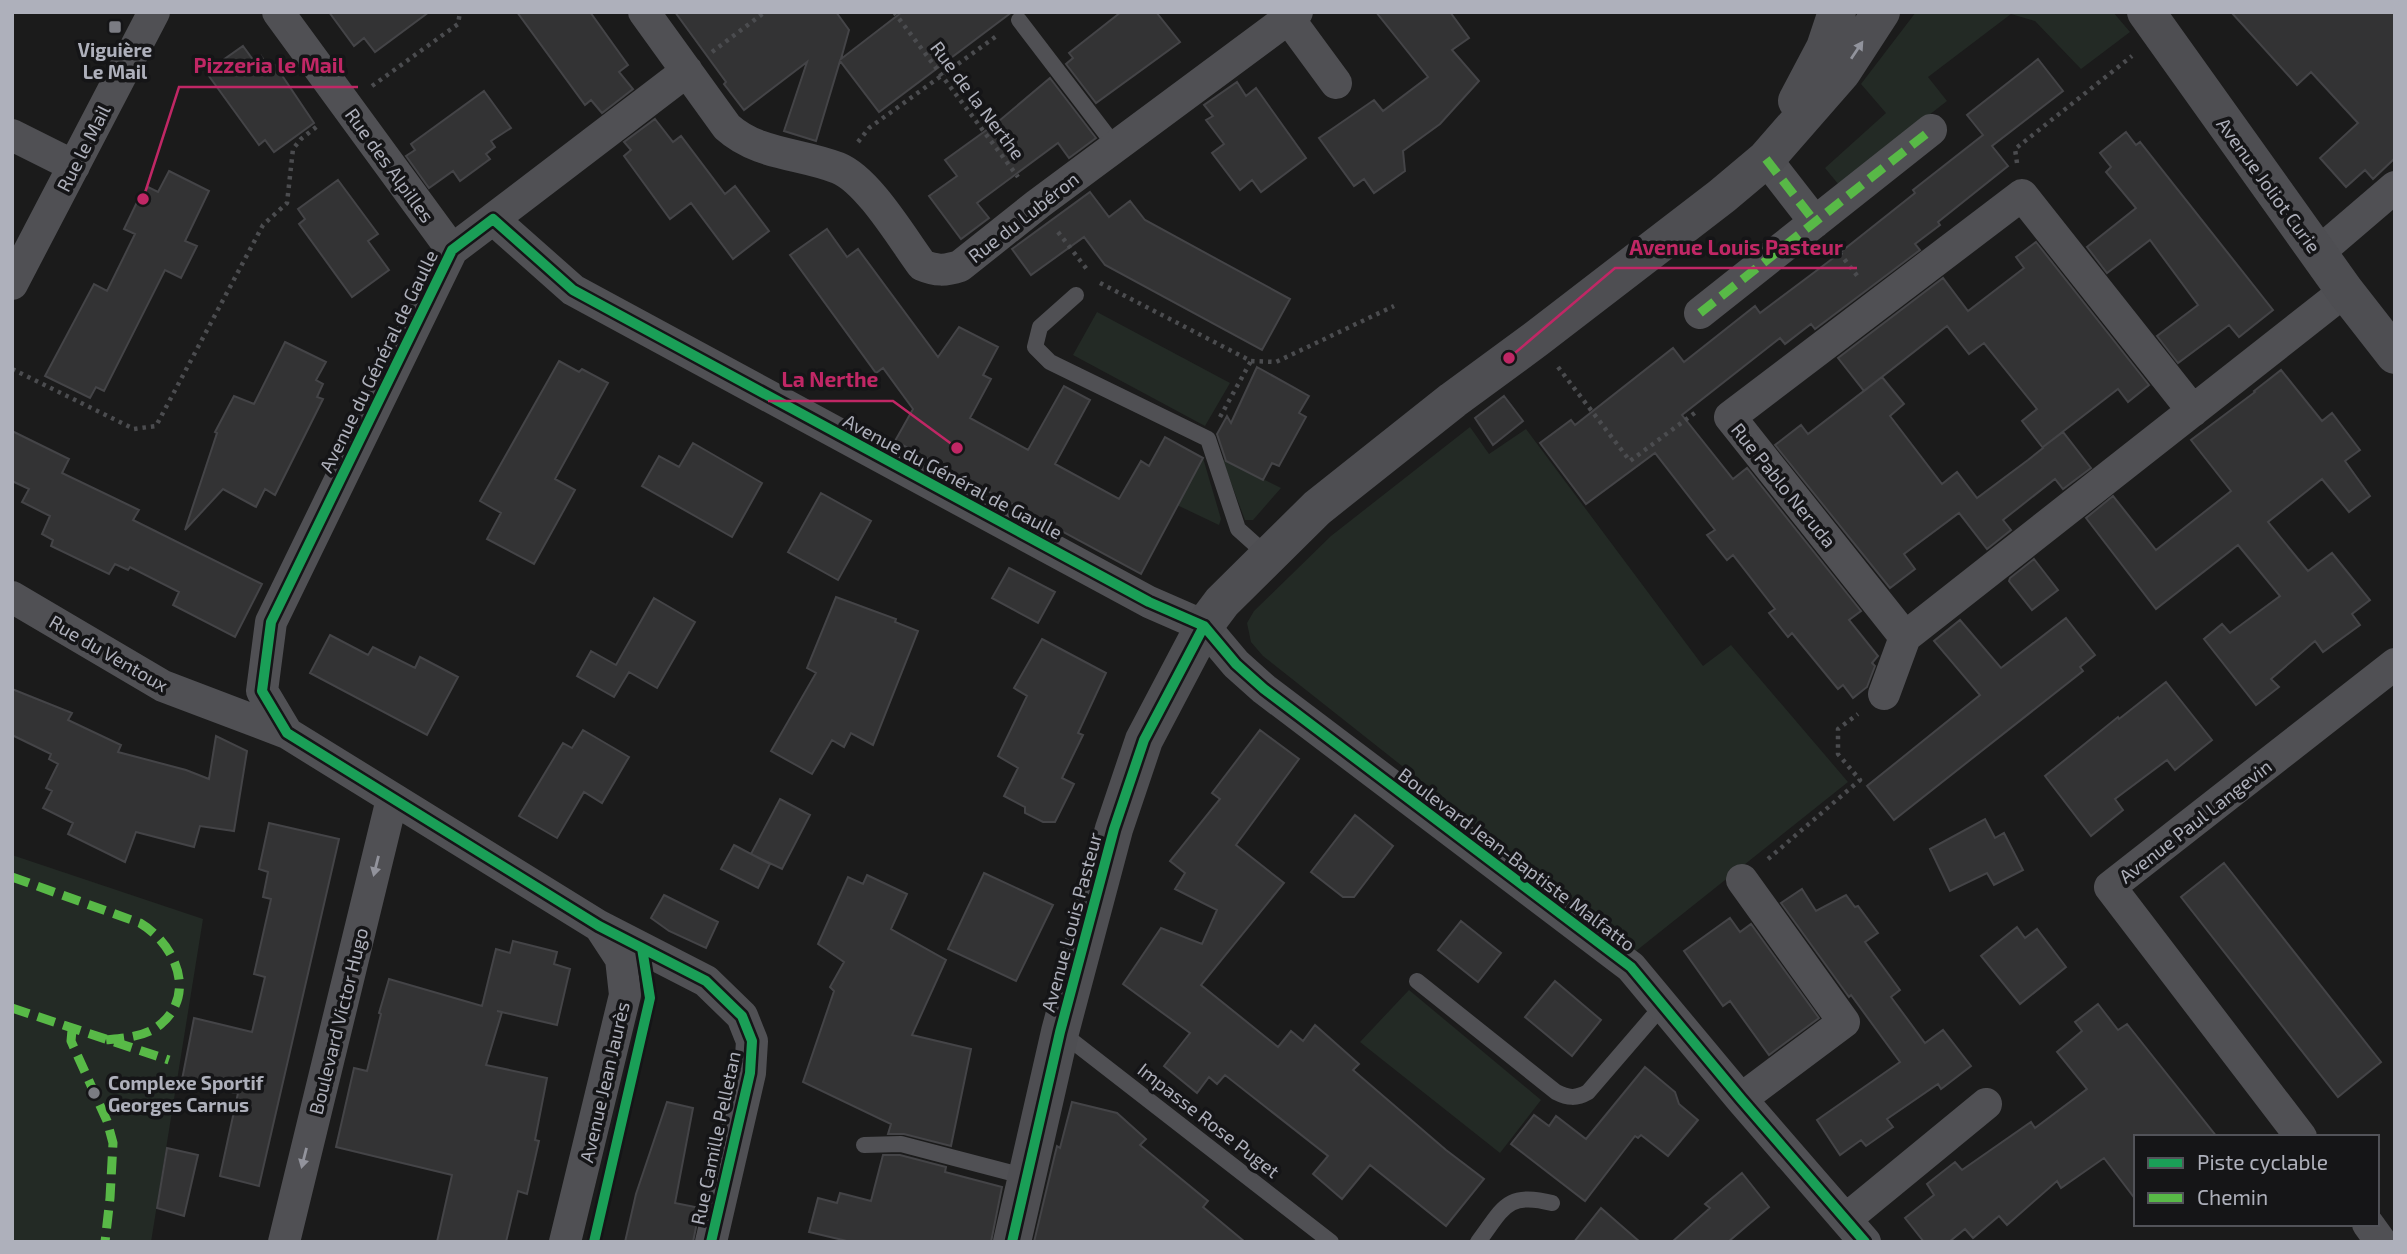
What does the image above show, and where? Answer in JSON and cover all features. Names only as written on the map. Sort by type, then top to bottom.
[{"type":"street","name":"Rue le Mail","points":[[12,284],[153,12]]},
{"type":"street","name":"Rue des Alpilles","points":[[278,12],[452,250]]},
{"type":"street","name":"Rue du Lubéron","points":[[644,12],[727,127],[739,138],[756,146],[838,168],[856,178],[922,265],[945,271],[960,266],[1038,204],[1293,15]]},
{"type":"street","name":"Avenue Louis Pasteur","points":[[1766,159],[1825,48],[1837,12]]},
{"type":"street","name":"Avenue Louis Pasteur","points":[[1012,1242],[1060,1032],[1114,829],[1143,740],[1204,626],[1222,602],[1267,555],[1328,500],[1452,400],[1536,339],[1766,159],[1842,72],[1881,12]]},
{"type":"street","points":[[1293,15],[1336,83]]},
{"type":"street","name":"Avenue Joliot Curie","points":[[2153,22],[2345,291],[2395,355]]},
{"type":"street","points":[[493,219],[687,71]]},
{"type":"street","points":[[1700,313],[1931,130]]},
{"type":"street","points":[[12,135],[74,166]]},
{"type":"street","points":[[1766,159],[1815,222]]},
{"type":"street","points":[[2318,253],[2395,187]]},
{"type":"street","points":[[2022,195],[2193,411]]},
{"type":"street","name":"Rue Pablo Neruda","points":[[1905,637],[1730,417],[2022,195]]},
{"type":"street","name":"Avenue du Général de Gaulle","points":[[752,1041],[742,1016],[706,981],[599,926],[287,733],[262,691],[271,622],[452,250],[493,219],[573,290],[1149,602],[1204,626]]},
{"type":"street","points":[[1884,694],[1905,637],[2345,291]]},
{"type":"street","name":"Rue du Ventoux","points":[[12,597],[163,686],[287,733]]},
{"type":"street","name":"Boulevard Jean-Baptiste Malfatto","points":[[1204,626],[1237,664],[1264,689],[1631,967],[1855,1231]]},
{"type":"street","name":"Avenue Paul Langevin","points":[[2299,1135],[2110,887],[2395,664]]},
{"type":"street","name":"Boulevard Victor Hugo","points":[[284,1242],[392,799]]},
{"type":"street","points":[[1741,1099],[1844,1022],[1742,880]]},
{"type":"street","name":"Avenue Jean Jaurès","points":[[565,1242],[625,995],[621,960],[599,926]]},
{"type":"street","name":"Rue Camille Pelletan","points":[[711,1242],[750,1073],[752,1041]]},
{"type":"street","points":[[1855,1231],[1986,1104]]},
{"type":"street","points":[[2369,1226],[2381,1242]]},
{"type":"lane","points":[[1019,20],[1115,147]]},
{"type":"lane","points":[[1076,295],[1040,327],[1035,347],[1050,362],[1208,439],[1238,529],[1267,555]]},
{"type":"lane","points":[[1417,981],[1556,1092],[1567,1097],[1579,1097],[1588,1092],[1664,1005]]},
{"type":"lane","name":"Impasse Rose Puget","points":[[1060,1032],[1331,1242]]},
{"type":"lane","points":[[864,1145],[901,1144],[1027,1177]]},
{"type":"lane","points":[[1478,1242],[1504,1206],[1519,1198],[1552,1203]]},
{"type":"path","points":[[12,369],[134,429],[156,426],[263,225],[287,203],[293,149],[300,139],[458,24],[460,12]]},
{"type":"path","points":[[687,71],[765,12]]},
{"type":"path","points":[[838,168],[869,128],[1019,20]]},
{"type":"path","points":[[2022,195],[2015,149],[2153,22]]},
{"type":"path","points":[[1815,222],[1880,303]]},
{"type":"path","points":[[1208,439],[1251,361],[1276,362],[1394,306]]},
{"type":"path","points":[[1536,339],[1630,461],[1698,410],[1730,417]]},
{"type":"path","points":[[1742,880],[1860,780],[1838,754],[1838,729],[1884,694]]},
{"type":"shaded area","points":[[1916,12],[2113,12],[2130,32],[2081,69],[2035,21],[2011,14],[1928,77],[1947,101],[1839,185],[1825,168],[1886,113],[1861,84]]},
{"type":"shaded area","points":[[1097,312],[1230,383],[1205,426],[1073,355]]},
{"type":"shaded area","points":[[1470,427],[1489,454],[1526,429],[1703,666],[1731,645],[1848,782],[1636,951],[1263,656],[1251,642],[1247,623],[1254,611],[1331,536]]},
{"type":"shaded area","points":[[1203,458],[1221,519],[1219,525],[1177,505]]},
{"type":"shaded area","points":[[1222,459],[1281,488],[1253,520],[1245,520]]},
{"type":"shaded area","name":"Complexe Sportif Georges Carnus","points":[[12,855],[203,919],[151,1242],[12,1242]]},
{"type":"shaded area","points":[[1409,990],[1541,1100],[1500,1153],[1360,1042]]},
{"type":"building","points":[[329,12],[429,12],[375,52],[364,38],[354,46]]},
{"type":"building","points":[[517,12],[590,12],[628,65],[619,72],[633,89],[602,113],[591,100],[585,105]]},
{"type":"building","points":[[675,12],[836,12],[849,30],[841,59],[902,12],[1012,12],[879,112],[840,61],[816,141],[784,131],[807,62],[744,110]]},
{"type":"building","points":[[1121,12],[1156,12],[1180,42],[1096,103],[1066,64],[1073,58],[1069,53]]},
{"type":"building","points":[[1376,12],[1450,12],[1469,38],[1452,50],[1479,81],[1440,124],[1403,151],[1405,171],[1374,193],[1364,179],[1354,186],[1319,138],[1374,100],[1383,111],[1428,77]]},
{"type":"building","points":[[2231,12],[2395,12],[2395,158],[2373,179],[2365,170],[2346,187],[2320,158],[2358,123],[2311,72],[2297,85]]},
{"type":"building","points":[[243,46],[254,61],[261,56],[270,69],[275,65],[314,123],[274,152],[265,140],[259,145],[206,72]]},
{"type":"building","points":[[2038,59],[2063,91],[1992,146],[2008,166],[1938,222],[1940,225],[1915,244],[1920,250],[1815,329],[1811,324],[1785,344],[1780,338],[1682,415],[1733,479],[1747,468],[1861,611],[1849,620],[1878,656],[1872,663],[1875,666],[1867,687],[1853,698],[1843,685],[1838,689],[1792,633],[1788,637],[1769,613],[1775,609],[1733,555],[1727,560],[1707,535],[1715,530],[1655,453],[1586,504],[1540,443],[1571,420],[1575,425],[1673,348],[1684,362],[1755,306],[1760,313],[1832,259],[1983,135],[1967,115]]},
{"type":"building","points":[[1050,78],[1096,138],[1069,158],[1058,143],[977,203],[989,218],[961,239],[929,196],[957,176],[945,160],[999,121]]},
{"type":"building","points":[[1237,82],[1246,96],[1256,88],[1306,158],[1261,192],[1252,180],[1240,190],[1212,153],[1224,144],[1206,120],[1213,116],[1204,105]]},
{"type":"building","points":[[484,91],[511,128],[491,141],[495,147],[486,154],[490,159],[460,181],[453,171],[429,188],[406,156],[415,150],[411,144]]},
{"type":"building","points":[[655,119],[673,142],[681,136],[725,194],[735,186],[769,231],[733,259],[691,203],[670,219],[624,156],[631,150],[624,142]]},
{"type":"building","points":[[2126,132],[2136,145],[2140,142],[2273,310],[2239,337],[2229,325],[2178,363],[2157,336],[2198,305],[2150,240],[2107,273],[2087,247],[2136,208],[2106,172],[2111,167],[2100,153]]},
{"type":"building","points":[[169,171],[209,191],[185,241],[197,246],[181,278],[165,270],[104,391],[96,387],[90,398],[45,376],[94,284],[107,291],[135,234],[124,229],[140,196],[148,187],[158,192]]},
{"type":"building","points":[[338,180],[378,234],[368,241],[389,270],[352,297],[299,224],[305,219],[298,209]]},
{"type":"building","points":[[1090,192],[1109,217],[1130,201],[1145,220],[1290,299],[1262,350],[1105,265],[1084,237],[1031,275],[1012,249]]},
{"type":"building","points":[[827,229],[847,257],[858,249],[938,357],[959,327],[998,347],[983,375],[991,379],[970,418],[1028,450],[1064,386],[1090,400],[1055,464],[1119,499],[1141,461],[1149,466],[1165,437],[1203,458],[1141,574],[895,441],[913,409],[883,368],[876,373],[790,255]]},
{"type":"building","points":[[2036,242],[2149,385],[2128,402],[2118,389],[2043,447],[2063,432],[2091,468],[2063,489],[2055,479],[2003,520],[2011,530],[1987,549],[1959,513],[1904,554],[1915,569],[1890,588],[1775,445],[1801,425],[1808,434],[1864,391],[1838,358],[1943,278],[1968,311],[2024,268],[2016,257]],"holes":[[[1947,326],[1969,354],[1984,343],[2037,409],[2022,421],[2043,448],[1977,498],[1957,472],[1942,484],[1890,416],[1904,404],[1882,377]]]},
{"type":"building","points":[[285,342],[326,362],[316,380],[323,384],[317,397],[323,399],[275,495],[265,489],[256,507],[223,489],[185,530],[217,433],[215,432],[234,396],[254,404]]},
{"type":"building","points":[[559,361],[579,372],[582,369],[608,383],[555,479],[575,490],[534,564],[487,539],[501,513],[480,501]]},
{"type":"building","points":[[1257,367],[1309,396],[1299,413],[1306,417],[1279,466],[1272,463],[1263,480],[1226,461],[1217,434],[1227,416],[1231,423]]},
{"type":"building","points":[[2281,370],[2322,421],[2332,413],[2360,450],[2345,461],[2370,496],[2349,512],[2322,479],[2268,522],[2308,571],[2332,553],[2370,600],[2352,614],[2360,625],[2323,652],[2315,641],[2271,679],[2279,687],[2256,705],[2204,639],[2222,624],[2230,633],[2280,596],[2238,545],[2156,609],[2086,518],[2113,496],[2156,550],[2231,491],[2191,440]]},
{"type":"building","points":[[1504,396],[1523,421],[1493,445],[1475,418]]},
{"type":"building","points":[[12,431],[69,459],[62,473],[139,510],[133,520],[262,584],[235,637],[173,605],[179,592],[130,567],[128,570],[115,564],[109,574],[51,546],[53,540],[42,534],[50,516],[22,502],[29,489],[12,481]]},
{"type":"building","points":[[693,443],[762,483],[732,537],[642,486],[659,456],[679,467]]},
{"type":"building","points":[[821,493],[871,521],[838,580],[788,552]]},
{"type":"building","points":[[2034,559],[2058,590],[2032,610],[2009,581]]},
{"type":"building","points":[[1009,568],[1055,592],[1038,623],[992,598]]},
{"type":"building","points":[[836,597],[896,619],[895,622],[918,631],[873,745],[851,733],[844,747],[832,740],[812,774],[771,751],[816,673],[807,668]]},
{"type":"building","points":[[654,598],[695,622],[657,688],[629,672],[614,697],[577,676],[591,651],[616,665]]},
{"type":"building","points":[[2066,618],[2095,655],[2080,667],[2083,671],[1894,820],[1867,786],[1980,695],[1934,641],[1960,620],[2001,668]]},
{"type":"building","points":[[330,635],[368,655],[373,647],[415,668],[420,657],[458,677],[427,735],[310,673]]},
{"type":"building","points":[[1042,639],[1106,673],[1078,733],[1083,735],[1062,778],[1074,784],[1055,822],[1043,822],[1025,813],[1025,807],[1004,796],[1018,768],[998,756],[1027,696],[1014,688]]},
{"type":"building","points":[[2166,682],[2212,740],[2175,770],[2167,760],[2115,799],[2123,810],[2091,836],[2045,776]]},
{"type":"building","points":[[12,689],[72,713],[68,720],[121,745],[118,752],[209,779],[216,736],[247,751],[234,831],[200,826],[194,847],[136,832],[125,862],[68,834],[73,823],[43,808],[52,791],[46,788],[58,764],[49,759],[51,754],[12,735]]},
{"type":"building","points":[[583,730],[629,757],[602,803],[584,792],[557,838],[519,816],[563,743],[572,748]]},
{"type":"building","points":[[1260,730],[1299,759],[1236,845],[1284,883],[1201,985],[1278,1047],[1291,1031],[1303,1041],[1315,1025],[1359,1064],[1353,1070],[1484,1179],[1446,1226],[1370,1165],[1342,1199],[1313,1174],[1328,1156],[1225,1075],[1217,1084],[1209,1077],[1197,1093],[1164,1066],[1190,1033],[1123,984],[1161,928],[1202,944],[1217,910],[1175,889],[1185,873],[1170,861],[1220,799],[1212,793]]},
{"type":"building","points":[[780,799],[810,815],[782,869],[751,854]]},
{"type":"building","points":[[1355,815],[1393,846],[1354,897],[1343,897],[1311,872]]},
{"type":"building","points":[[1985,819],[1995,838],[2004,833],[2023,870],[1994,885],[1987,873],[1950,891],[1930,849]]},
{"type":"building","points":[[269,823],[339,839],[259,1186],[220,1176],[238,1093],[181,1085],[194,1018],[252,1032],[265,977],[254,974],[271,899],[263,897],[268,872],[259,869]]},
{"type":"building","points":[[734,845],[770,864],[758,888],[721,869]]},
{"type":"building","points":[[2224,863],[2381,1062],[2338,1097],[2181,897]]},
{"type":"building","points":[[984,873],[1053,905],[1016,981],[948,949]]},
{"type":"building","points":[[867,875],[907,894],[891,929],[946,960],[912,1035],[971,1049],[951,1146],[904,1134],[888,1134],[891,1124],[803,1082],[834,991],[830,987],[844,962],[818,944],[848,877],[863,884]]},
{"type":"building","points":[[1802,889],[1816,911],[1846,895],[1855,907],[1858,906],[1878,933],[1865,942],[1900,990],[1891,997],[1925,1043],[1943,1030],[1971,1066],[1941,1089],[1938,1084],[1887,1119],[1893,1127],[1866,1146],[1861,1140],[1840,1155],[1817,1120],[1900,1062],[1781,903]]},
{"type":"building","points":[[664,895],[718,922],[706,948],[669,931],[651,918]]},
{"type":"building","points":[[1730,918],[1740,932],[1751,924],[1819,1018],[1769,1055],[1730,1001],[1723,1006],[1684,951]]},
{"type":"building","points":[[1461,921],[1501,953],[1478,982],[1438,950]]},
{"type":"building","points":[[2017,927],[2025,938],[2037,929],[2066,967],[2020,1004],[1981,956]]},
{"type":"building","points":[[513,941],[557,952],[554,964],[570,969],[557,1025],[502,1012],[486,1065],[547,1078],[535,1140],[539,1141],[527,1194],[518,1191],[506,1242],[437,1242],[452,1175],[336,1147],[354,1068],[367,1071],[389,979],[482,1006],[496,949],[510,953]]},
{"type":"building","points":[[1555,981],[1601,1020],[1572,1056],[1525,1017]]},
{"type":"building","points":[[2098,1004],[2118,1030],[2127,1024],[2215,1135],[2134,1135],[2134,1197],[2104,1158],[2061,1188],[2057,1181],[2007,1225],[1999,1216],[1973,1238],[1965,1229],[1949,1242],[1924,1242],[1905,1218],[1934,1195],[1927,1184],[1955,1162],[1962,1170],[2031,1122],[2035,1128],[2087,1089],[2057,1052],[2082,1031],[2075,1022]]},
{"type":"building","points":[[1645,1067],[1675,1092],[1679,1104],[1698,1120],[1668,1156],[1641,1135],[1638,1138],[1635,1136],[1585,1201],[1511,1144],[1534,1115],[1549,1126],[1556,1116],[1586,1139]]},
{"type":"building","points":[[667,1102],[693,1108],[675,1203],[700,1208],[693,1242],[625,1242],[636,1194]]},
{"type":"building","points":[[1072,1102],[1117,1113],[1146,1139],[1140,1145],[1208,1201],[1203,1207],[1245,1242],[1034,1242],[1057,1146],[1060,1148]]},
{"type":"building","points":[[167,1148],[198,1155],[184,1216],[157,1208]]},
{"type":"building","points":[[883,1155],[900,1155],[946,1167],[945,1172],[1002,1187],[991,1242],[851,1242],[809,1232],[818,1198],[837,1203],[840,1193],[871,1201]]},
{"type":"building","points":[[1742,1173],[1769,1207],[1728,1242],[1672,1242],[1710,1208],[1705,1204]]},
{"type":"building","points":[[1601,1208],[1640,1242],[1574,1242]]},
{"type":"marked path","points":[[1700,313],[1931,130]]},
{"type":"marked path","points":[[1766,159],[1815,222]]},
{"type":"marked path","points":[[12,877],[140,923],[163,943],[171,955],[179,983],[178,997],[172,1011],[156,1028],[135,1036],[105,1040]]},
{"type":"marked path","points":[[12,1008],[169,1060]]},
{"type":"marked path","points":[[72,1030],[71,1041],[107,1121],[113,1143],[105,1242]]},
{"type":"cycle path","points":[[711,1242],[750,1073],[752,1041],[742,1016],[706,981],[599,926],[287,733],[262,691],[271,622],[452,250],[493,219],[573,290],[1149,602],[1204,626],[1236,664],[1264,689],[1631,967],[1865,1242]]},
{"type":"cycle path","points":[[1012,1242],[1060,1032],[1114,829],[1144,740],[1204,626]]},
{"type":"cycle path","points":[[594,1242],[650,998],[642,948]]},
{"type":"place","name":"Viguière Le Mail","points":[[115,27]]},
{"type":"place","name":"Pizzeria le Mail","points":[[143,199]]},
{"type":"place","name":"Avenue Louis Pasteur","points":[[1509,358]]},
{"type":"place","name":"La Nerthe","points":[[957,448]]},
{"type":"place","name":"Complexe Sportif Georges Carnus","points":[[94,1093]]}]
